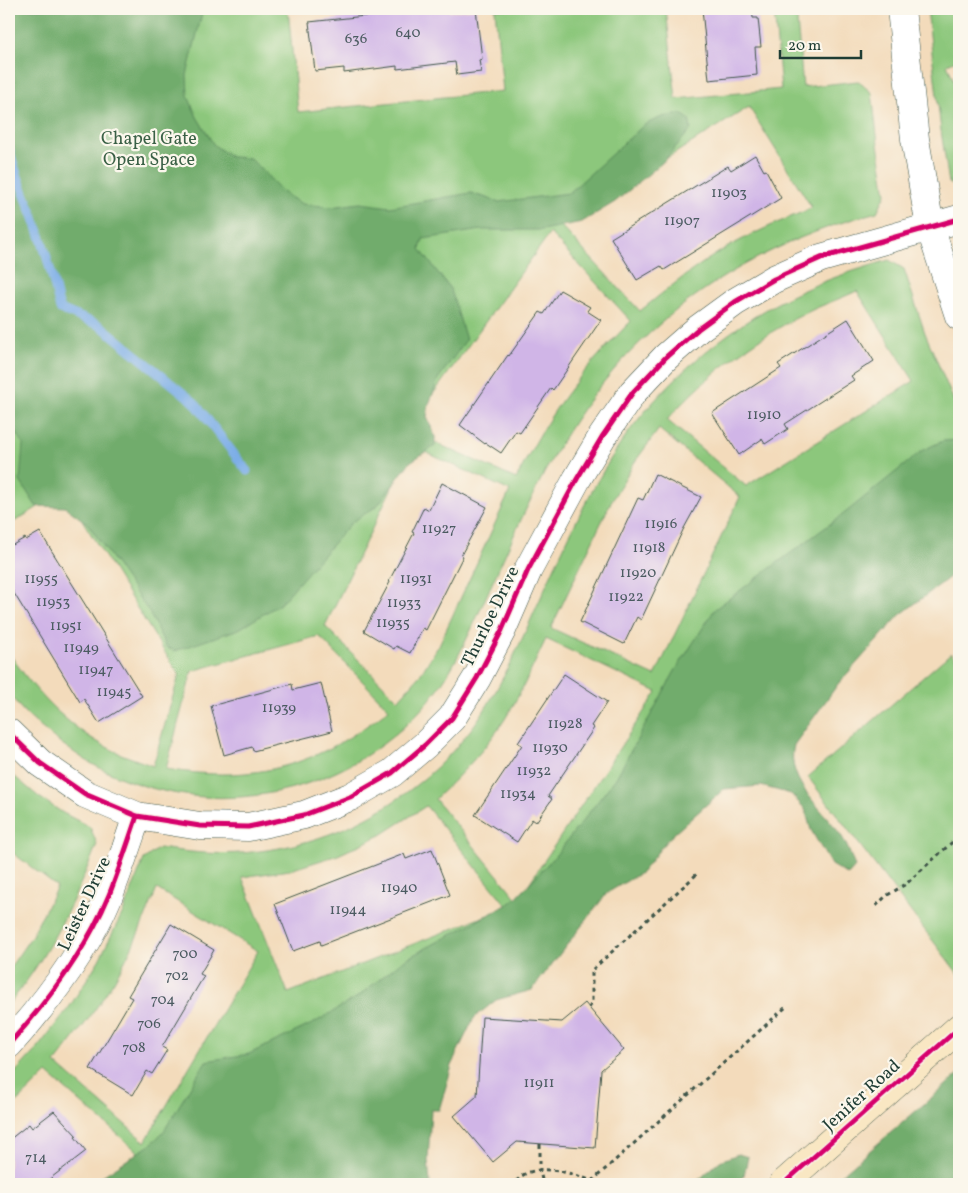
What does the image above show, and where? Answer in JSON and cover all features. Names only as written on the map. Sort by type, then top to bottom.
[{"type":"street","points":[[901,9],[915,139],[930,227],[959,316]]},
{"type":"street","name":"Thurloe Drive","points":[[9,733],[40,764],[85,794],[137,816],[200,826],[248,827],[304,816],[350,797],[392,773],[425,745],[452,718],[477,678],[502,630],[528,570],[577,479],[602,437],[633,392],[666,357],[713,318],[774,278],[821,258],[959,219]]},
{"type":"street","name":"Leister Drive","points":[[9,1044],[28,1022],[78,955],[108,896],[137,816]]},
{"type":"street","name":"Jenifer Road","points":[[783,1184],[959,1028]]},
{"type":"path","points":[[876,906],[886,896],[906,884],[959,836]]},
{"type":"path","points":[[589,1008],[592,1003],[592,970],[698,873]]},
{"type":"path","points":[[516,1181],[526,1173],[546,1170],[570,1172],[592,1181],[786,1007]]},
{"type":"path","points":[[540,1144],[540,1171],[543,1184]]},
{"type":"green space","name":"Chapel Gate Open Space","points":[[9,9],[288,9],[298,112],[503,91],[495,9],[666,9],[676,99],[781,89],[774,9],[796,9],[803,87],[858,81],[872,93],[886,194],[877,212],[834,225],[793,241],[755,259],[683,305],[650,333],[620,363],[591,398],[546,469],[464,644],[438,689],[422,709],[383,744],[339,771],[290,789],[265,794],[221,798],[199,797],[177,794],[134,783],[94,765],[59,742],[32,720],[13,698],[8,685],[9,653],[44,698],[72,724],[87,735],[121,754],[153,766],[179,675],[64,491],[9,525]],"holes":[[[749,107],[812,208],[754,233],[721,251],[689,272],[640,311],[560,225]],[[550,233],[631,321],[605,348],[565,396],[539,436],[516,479],[407,430]],[[412,446],[510,491],[439,645],[420,675],[398,700],[325,626]],[[319,636],[389,709],[363,729],[337,745],[285,766],[257,772],[229,774],[166,769],[192,671]]]},
{"type":"green space","name":"Chapel Gate Open Space","points":[[9,9],[203,9],[187,75],[188,96],[197,117],[214,145],[231,157],[250,158],[285,194],[302,204],[331,207],[360,203],[390,207],[471,193],[499,202],[569,193],[644,125],[662,117],[681,114],[689,119],[691,129],[663,162],[615,202],[582,222],[542,230],[481,230],[423,239],[420,249],[451,290],[466,340],[438,379],[428,407],[427,417],[435,436],[435,446],[410,462],[377,506],[352,522],[280,604],[239,629],[175,651],[166,647],[149,612],[88,524],[65,507],[36,506],[20,481],[23,444],[9,420],[9,336],[11,335],[12,325],[9,324]]},
{"type":"green space","points":[[927,9],[959,9],[959,59],[947,64],[959,93],[959,189],[949,183]]},
{"type":"green space","points":[[889,260],[904,269],[925,333],[959,413],[959,561],[205,1184],[96,1184],[138,1152],[47,1073],[9,1110],[9,1079],[36,1050],[70,1006],[99,960],[124,910],[144,859],[159,848],[222,854],[260,851],[294,845],[327,835],[359,821],[390,804],[418,784],[444,760],[467,734],[487,706],[514,656],[569,535],[596,484],[625,437],[659,395],[720,340],[766,310],[813,286]],"holes":[[[857,291],[914,381],[746,486],[667,420],[713,374],[730,361],[766,335],[817,308]],[[659,429],[740,497],[655,676],[551,628],[612,500],[634,463]],[[546,639],[657,692],[518,900],[435,799],[483,749],[497,731],[517,698]],[[426,806],[508,907],[288,993],[242,877],[290,870],[338,855],[381,835]],[[157,889],[258,951],[145,1142],[55,1063],[93,1013],[114,981],[132,948]]]},
{"type":"green space","points":[[959,440],[959,570],[900,615],[838,684],[794,745],[793,759],[795,772],[801,785],[838,831],[848,848],[855,867],[848,875],[831,865],[811,830],[805,809],[791,794],[761,786],[724,789],[667,840],[642,872],[607,893],[532,990],[496,1000],[474,1018],[454,1059],[439,1110],[431,1110],[428,1160],[430,1184],[90,1184],[150,1145],[164,1131],[206,1061],[249,1054],[314,1023],[359,996],[402,961],[512,902],[556,855],[616,778],[675,671],[715,609],[845,513],[923,450],[943,441]]},
{"type":"green space","points":[[951,653],[959,662],[959,975],[808,777]]},
{"type":"green space","points":[[9,772],[39,797],[63,813],[90,827],[97,844],[70,907],[48,947],[9,1004],[9,969],[31,937],[57,887],[9,850]]},
{"type":"green space","points":[[959,1074],[959,1184],[831,1184]]},
{"type":"green space","points":[[738,1154],[748,1157],[744,1175],[736,1184],[694,1184],[720,1161]]},
{"type":"building","points":[[431,9],[449,9],[449,12],[476,9],[482,59],[479,60],[481,72],[457,75],[455,62],[397,69],[397,66],[344,73],[344,68],[315,71],[309,22]]},
{"type":"building","points":[[702,9],[752,9],[753,18],[758,18],[761,47],[755,47],[757,75],[709,80]]},
{"type":"building","points":[[755,155],[764,171],[766,170],[781,198],[664,270],[661,266],[637,280],[611,238],[728,166],[731,170]]},
{"type":"building","points":[[560,290],[590,307],[587,311],[601,320],[553,390],[551,388],[520,433],[516,431],[501,453],[485,444],[460,425],[508,355],[540,312],[544,314]]},
{"type":"building","points":[[848,319],[874,361],[851,376],[854,380],[785,424],[788,429],[765,444],[762,439],[739,455],[712,413],[781,368],[778,364]]},
{"type":"building","points":[[655,474],[701,497],[683,530],[641,620],[637,617],[624,644],[580,622],[638,498],[643,500]]},
{"type":"building","points":[[442,483],[487,507],[461,555],[463,556],[426,630],[423,628],[410,653],[396,646],[394,649],[364,631],[414,533],[412,532],[424,507],[429,510]]},
{"type":"building","points":[[40,532],[142,696],[99,723],[84,699],[80,702],[9,585],[9,547]]},
{"type":"building","points":[[564,674],[607,702],[591,726],[594,728],[548,796],[552,799],[536,822],[532,819],[517,842],[475,815],[522,745],[518,743]]},
{"type":"building","points":[[321,683],[332,731],[253,751],[252,747],[224,755],[211,706],[292,684],[293,690]]},
{"type":"building","points":[[432,849],[450,895],[321,945],[320,941],[293,951],[275,904],[404,854],[406,859]]},
{"type":"building","points":[[171,924],[214,950],[200,974],[204,976],[162,1047],[167,1050],[152,1074],[147,1071],[133,1095],[90,1069],[132,998],[128,996]]},
{"type":"building","points":[[585,1003],[624,1050],[601,1070],[595,1148],[517,1142],[493,1162],[454,1116],[477,1096],[482,1017],[562,1022]]},
{"type":"building","points":[[54,1111],[77,1136],[75,1137],[86,1151],[43,1184],[9,1184],[9,1140],[29,1124],[32,1128]]},
{"type":"waterway","points":[[9,148],[42,241],[60,309],[101,326],[194,402],[247,471]]},
{"type":"cycle path","points":[[9,733],[40,763],[85,794],[137,816],[200,826],[248,827],[304,815],[350,797],[392,773],[425,745],[452,718],[477,678],[502,630],[528,570],[577,479],[602,437],[633,392],[666,357],[698,329],[735,302],[774,279],[821,258],[959,219]]},
{"type":"cycle path","points":[[9,1044],[52,992],[78,955],[109,895],[137,816]]},
{"type":"cycle path","points":[[783,1184],[959,1028]]}]
